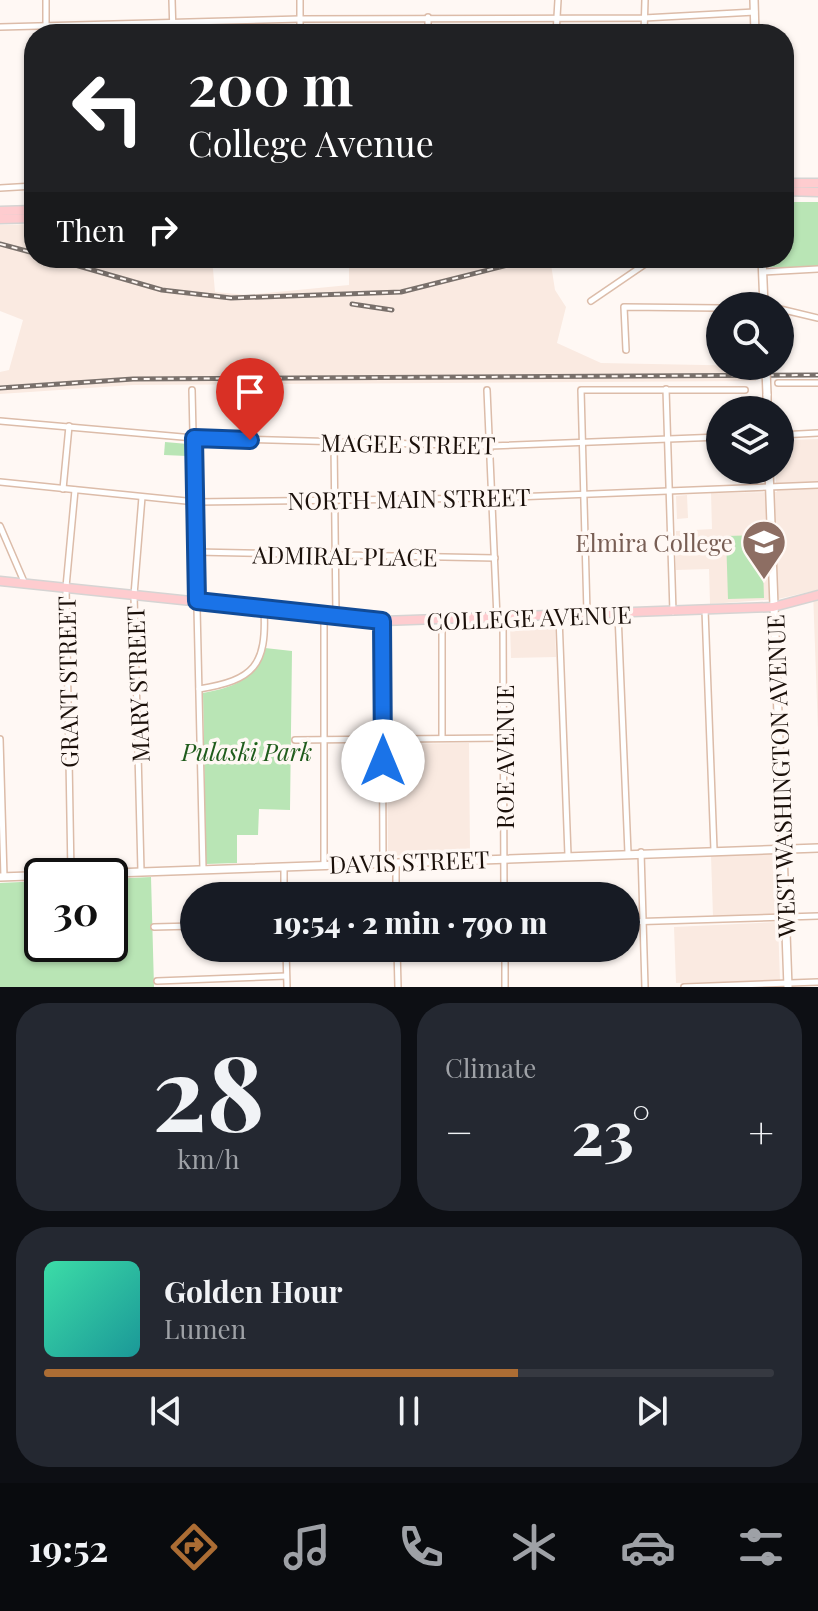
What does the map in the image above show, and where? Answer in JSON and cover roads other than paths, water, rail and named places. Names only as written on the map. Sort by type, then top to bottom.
[{"type":"main road","points":[[794,183],[818,183]]},
{"type":"main road","points":[[794,191],[818,192]]},
{"type":"main road","points":[[0,211],[24,210]]},
{"type":"main road","points":[[0,219],[24,218]]},
{"type":"main road","name":"COLLEGE AVENUE","points":[[0,581],[382,621],[773,607],[818,595]]},
{"type":"street","points":[[46,0],[46,24]]},
{"type":"street","points":[[172,0],[173,21]]},
{"type":"street","points":[[300,0],[300,24]]},
{"type":"street","points":[[556,24],[558,0]]},
{"type":"street","points":[[644,24],[645,0]]},
{"type":"street","points":[[754,0],[755,24]]},
{"type":"street","points":[[78,24],[428,17],[644,18],[755,12]]},
{"type":"street","points":[[428,17],[428,24]]},
{"type":"street","points":[[0,27],[24,26]]},
{"type":"street","points":[[0,188],[24,187]]},
{"type":"street","points":[[591,301],[639,268]]},
{"type":"street","points":[[763,268],[764,292]]},
{"type":"street","points":[[763,272],[818,269]]},
{"type":"street","points":[[626,350],[624,307],[706,308]]},
{"type":"street","points":[[794,312],[818,318]]},
{"type":"street","points":[[778,383],[818,383]]},
{"type":"street","points":[[666,389],[673,612]]},
{"type":"street","points":[[192,390],[203,869]]},
{"type":"street","name":"ROE AVENUE","points":[[487,390],[500,619],[504,882]]},
{"type":"street","points":[[587,615],[581,390],[745,390]]},
{"type":"street","name":"MAGEE STREET","points":[[0,421],[194,438],[490,446],[706,438]]},
{"type":"street","points":[[63,489],[69,426]]},
{"type":"street","points":[[794,434],[818,433]]},
{"type":"street","points":[[334,442],[336,615]]},
{"type":"street","name":"NORTH MAIN STREET","points":[[0,482],[196,502],[492,498],[818,485]]},
{"type":"street","name":"WEST WASHINGTON AVENUE","points":[[769,486],[788,985]]},
{"type":"street","name":"GRANT STREET","points":[[71,858],[66,587],[75,490]]},
{"type":"street","name":"MARY STREET","points":[[141,871],[134,595],[142,497]]},
{"type":"street","points":[[0,526],[25,584]]},
{"type":"street","name":"ADMIRAL PLACE","points":[[196,552],[495,558]]},
{"type":"street","points":[[199,689],[231,684],[254,667],[263,645],[264,608]]},
{"type":"street","points":[[705,610],[714,850]]},
{"type":"street","points":[[324,614],[324,864]]},
{"type":"street","points":[[618,614],[628,853]]},
{"type":"street","points":[[559,617],[568,855]]},
{"type":"street","points":[[382,621],[383,862]]},
{"type":"street","points":[[442,621],[442,738]]},
{"type":"street","points":[[295,740],[504,738]]},
{"type":"street","points":[[0,739],[2,877]]},
{"type":"street","name":"DAVIS STREET","points":[[128,872],[818,848]]},
{"type":"street","points":[[641,852],[645,987]]},
{"type":"street","points":[[396,862],[396,882]]},
{"type":"street","points":[[284,866],[284,882]]},
{"type":"street","name":"DAVIS STREET","points":[[2,877],[24,876]]},
{"type":"street","points":[[643,922],[818,916]]},
{"type":"street","points":[[154,927],[180,926]]},
{"type":"street","points":[[286,962],[287,987]]},
{"type":"street","points":[[397,962],[398,987]]},
{"type":"street","points":[[505,962],[505,987]]},
{"type":"street","points":[[157,981],[286,976]]},
{"type":"street","points":[[684,987],[818,982]]},
{"type":"railway","points":[[0,244],[24,250]]},
{"type":"railway","points":[[86,268],[162,290],[231,298],[401,292],[496,268]]},
{"type":"railway","points":[[352,304],[392,310]]},
{"type":"railway","points":[[0,388],[133,379],[818,375]]},
{"type":"place","name":"Elmira College","points":[[764,581]]},
{"type":"park label","name":"Pulaski Park","points":[[247,751]]}]
